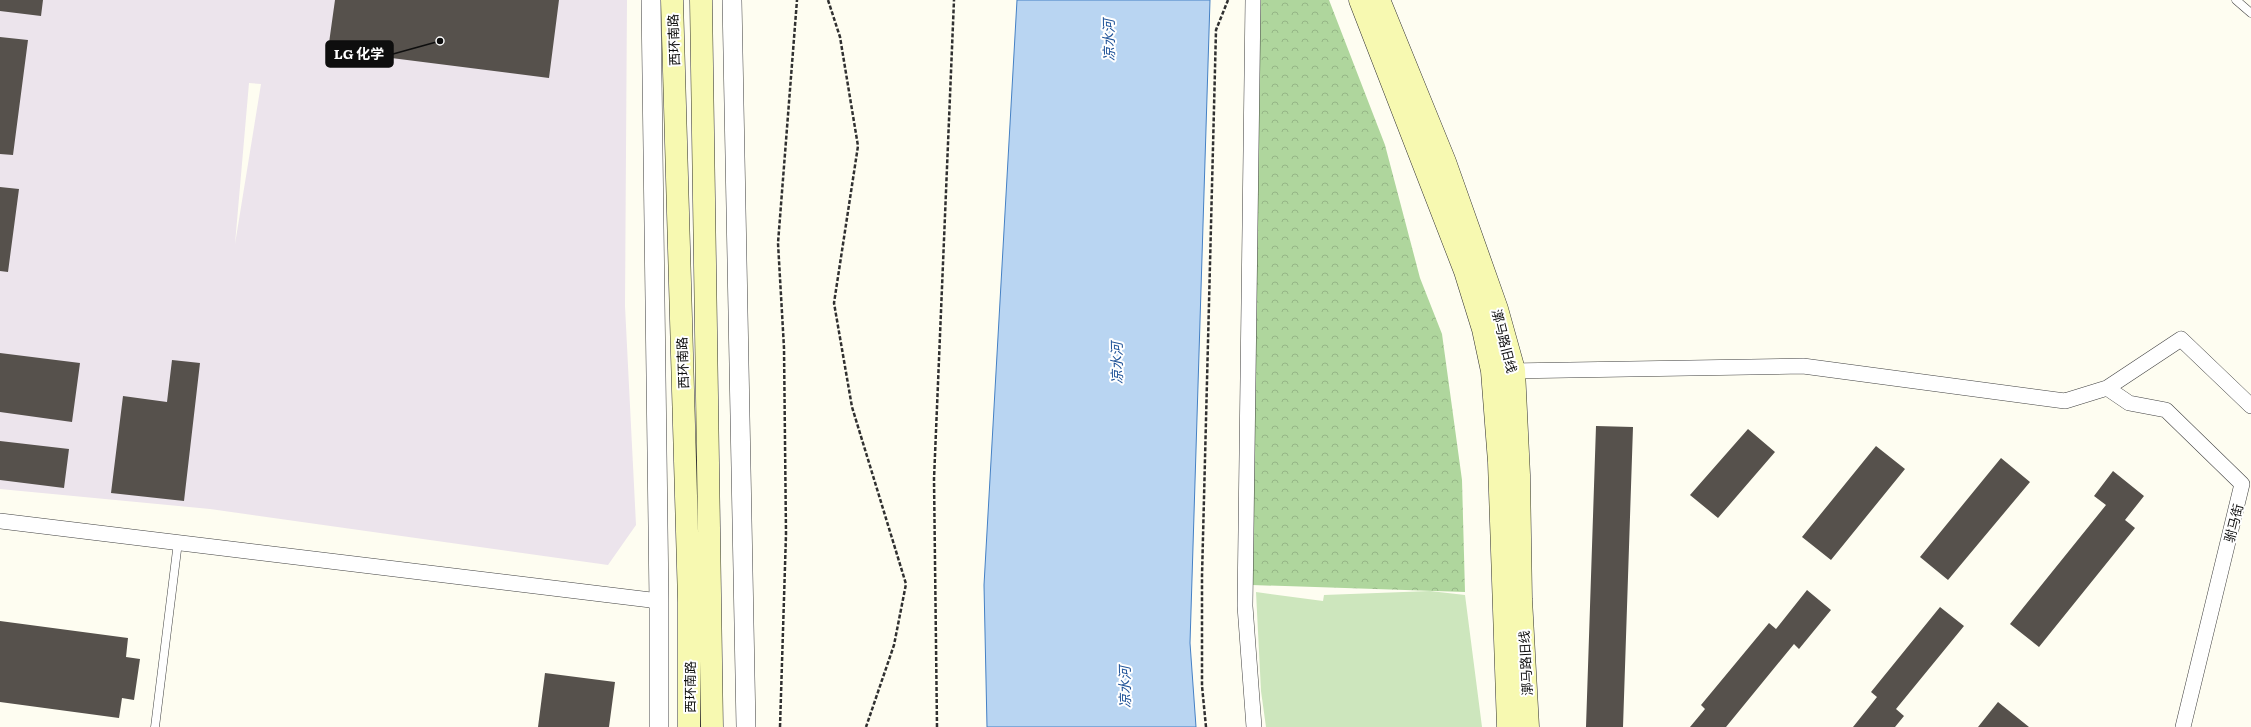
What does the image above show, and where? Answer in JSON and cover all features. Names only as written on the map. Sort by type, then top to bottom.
[{"type":"main road","name":"西环南路","points":[[672,0],[689,602],[689,727]]},
{"type":"main road","name":"西环南路","points":[[701,0],[712,727]]},
{"type":"main road","name":"漷马路旧线","points":[[1360,0],[1465,271],[1483,329],[1492,371],[1499,462],[1508,727]]},
{"type":"main road","name":"漷马路旧线","points":[[1379,0],[1445,162],[1497,309],[1514,370],[1519,475],[1521,599],[1528,727]]},
{"type":"street","points":[[651,0],[659,601],[659,727]]},
{"type":"street","points":[[732,0],[746,727]]},
{"type":"street","points":[[1253,0],[1245,606],[1254,727]]},
{"type":"street","points":[[656,367],[680,292]]},
{"type":"street","points":[[1492,371],[1803,366],[2065,401],[2107,388],[2181,339],[2251,406]]},
{"type":"street","name":"驸马街","points":[[2107,388],[2129,403],[2166,410],[2242,484],[2183,727]]},
{"type":"street","points":[[0,521],[659,601]]},
{"type":"lane","points":[[2236,0],[2251,12]]},
{"type":"lane","points":[[155,727],[178,542]]},
{"type":"path","points":[[780,727],[786,534],[784,348],[778,243],[798,0]]},
{"type":"path","points":[[828,0],[840,37],[858,146],[834,304],[852,407],[906,584],[894,645],[866,727]]},
{"type":"path","points":[[937,727],[934,479],[954,0]]},
{"type":"path","points":[[1206,727],[1202,686],[1202,576],[1216,30],[1228,0]]},
{"type":"shaded area","points":[[0,0],[627,0],[625,306],[636,525],[608,565],[210,509],[0,489]],"holes":[[[249,83],[261,84],[235,244]]]},
{"type":"green space","points":[[1258,0],[1329,0],[1385,145],[1420,278],[1442,334],[1462,480],[1465,592],[1252,585]]},
{"type":"green space","points":[[1430,591],[1465,595],[1482,727],[1266,727],[1261,691],[1256,592],[1323,601],[1324,595]]},
{"type":"water","name":"凉水河","points":[[1017,0],[1210,0],[1190,643],[1196,727],[987,727],[984,585]]},
{"type":"building","points":[[0,0],[43,0],[41,16],[0,11]]},
{"type":"building","points":[[335,0],[559,0],[549,78],[328,50]]},
{"type":"building","points":[[0,37],[28,40],[13,155],[0,154]]},
{"type":"building","points":[[0,187],[19,189],[8,272],[0,271]]},
{"type":"building","points":[[0,353],[80,363],[72,422],[0,412]]},
{"type":"building","points":[[172,360],[200,363],[184,501],[111,493],[123,396],[167,402]]},
{"type":"building","points":[[1596,426],[1633,427],[1623,727],[1586,727]]},
{"type":"building","points":[[1748,429],[1775,452],[1718,518],[1690,495]]},
{"type":"building","points":[[0,441],[69,449],[64,488],[0,480]]},
{"type":"building","points":[[1876,446],[1905,469],[1831,560],[1802,537]]},
{"type":"building","points":[[2001,458],[2030,482],[1948,580],[1920,557]]},
{"type":"building","points":[[2113,471],[2144,496],[2125,520],[2135,528],[2039,647],[2010,624],[2106,505],[2094,496]]},
{"type":"building","points":[[1807,590],[1831,610],[1799,649],[1794,644],[1726,727],[1690,727],[1705,709],[1701,705],[1769,623],[1776,629]]},
{"type":"building","points":[[1940,607],[1964,626],[1896,709],[1904,716],[1895,727],[1853,727],[1877,697],[1871,692]]},
{"type":"building","points":[[0,621],[128,638],[126,657],[140,659],[134,700],[122,698],[119,718],[0,702]]},
{"type":"building","points":[[545,673],[615,682],[609,727],[538,727]]},
{"type":"building","points":[[1998,702],[2029,727],[1978,727]]},
{"type":"place","name":"LG 化学","points":[[440,41]]}]
